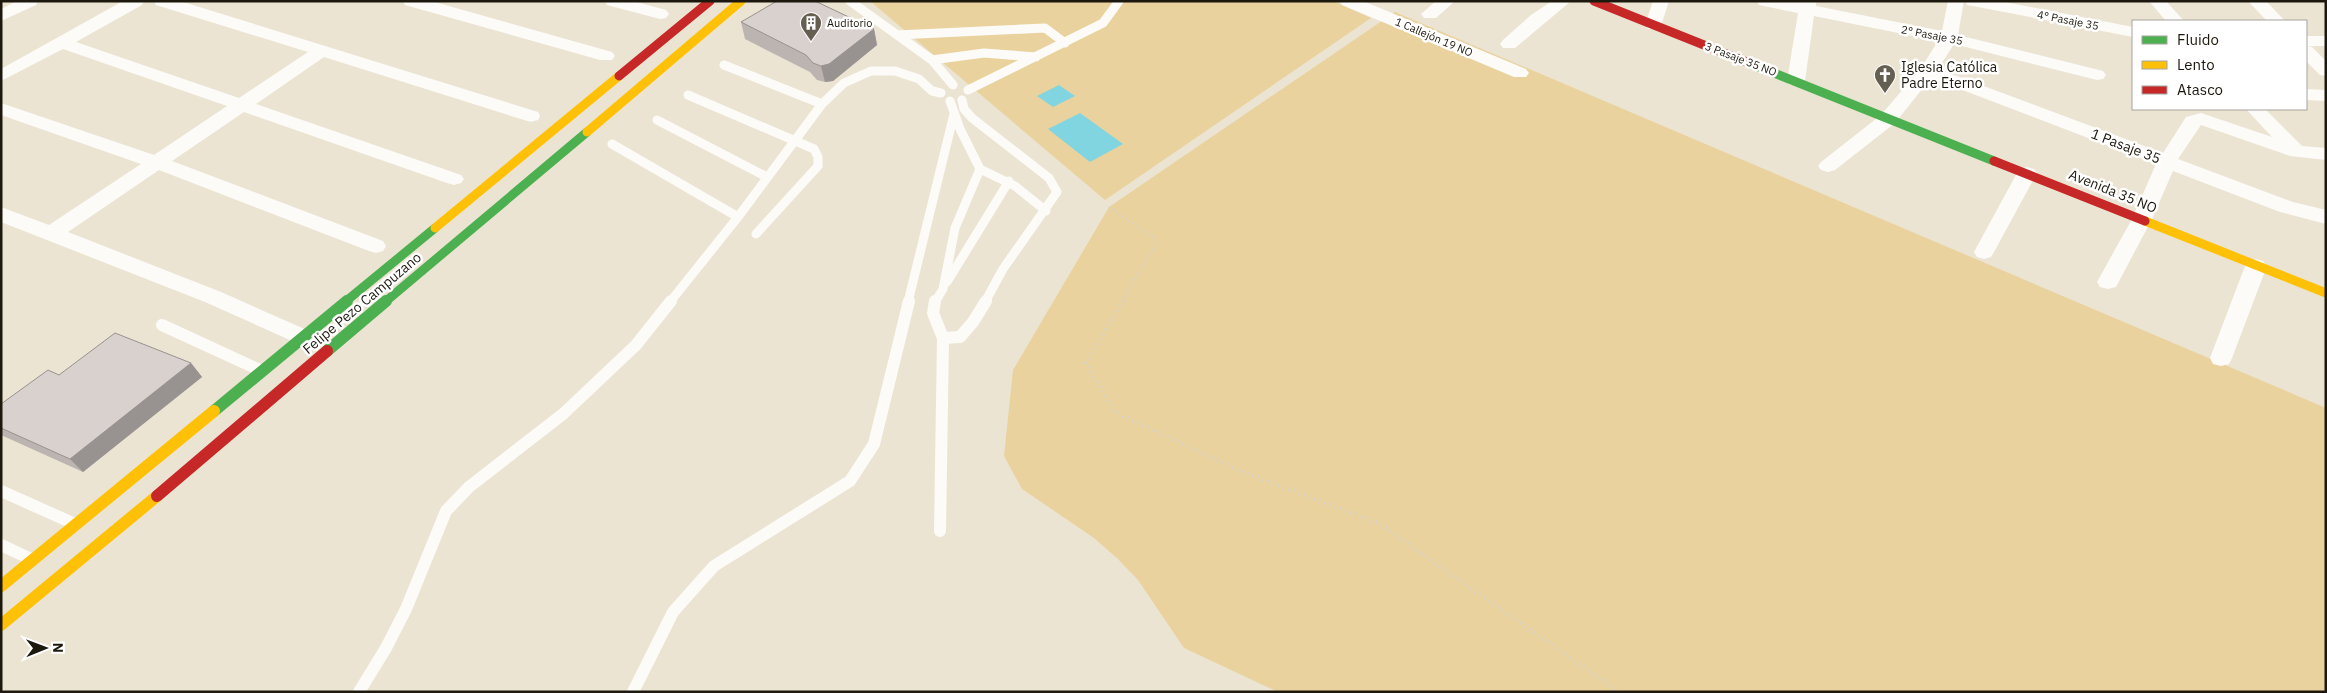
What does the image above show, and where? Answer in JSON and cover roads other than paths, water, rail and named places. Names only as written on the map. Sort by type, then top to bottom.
[{"type":"main road","name":"Felipe Pezo Campuzano","points":[[1,586],[710,1]]},
{"type":"main road","name":"Felipe Pezo Campuzano","points":[[1,625],[61,565],[741,1]]},
{"type":"main road","name":"3 Pasaje 35 NO","points":[[1594,1],[1888,119]]},
{"type":"main road","name":"Avenida 35 NO","points":[[1888,119],[2326,293]]},
{"type":"main road","points":[[37,557],[61,565]]},
{"type":"street","points":[[1,16],[30,1]]},
{"type":"street","points":[[1,76],[136,1]]},
{"type":"street","points":[[162,1],[531,116]]},
{"type":"street","points":[[411,1],[606,56]]},
{"type":"street","points":[[613,1],[660,14]]},
{"type":"street","name":"1 Callejón 19 NO","points":[[1348,1],[1520,74]]},
{"type":"street","points":[[1430,14],[1447,1]]},
{"type":"street","points":[[1509,44],[1536,20],[1563,1]]},
{"type":"street","points":[[1654,25],[1661,1]]},
{"type":"street","name":"2° Pasaje 35","points":[[1765,1],[1808,6],[1949,38],[2097,75]]},
{"type":"street","points":[[1828,166],[1888,119],[1928,71],[1949,38],[1956,1]]},
{"type":"street","name":"4° Pasaje 35","points":[[1973,1],[2132,32]]},
{"type":"street","points":[[2157,1],[2174,20]]},
{"type":"street","points":[[2256,1],[2275,20]]},
{"type":"street","points":[[1796,81],[1808,6]]},
{"type":"street","points":[[2307,41],[2326,41]]},
{"type":"street","points":[[63,43],[454,179]]},
{"type":"street","points":[[52,233],[323,50]]},
{"type":"street","points":[[2307,52],[2326,71]]},
{"type":"street","name":"1 Pasaje 35","points":[[1928,71],[2287,207],[2326,217]]},
{"type":"street","points":[[2307,95],[2326,96]]},
{"type":"street","points":[[1,109],[158,162],[376,246]]},
{"type":"street","points":[[2256,110],[2297,152]]},
{"type":"street","points":[[2108,282],[2142,219],[2167,161],[2193,121],[2201,119],[2208,121],[2297,152],[2326,154]]},
{"type":"street","points":[[1984,252],[2027,173]]},
{"type":"street","points":[[1,214],[213,297],[301,337]]},
{"type":"street","points":[[2221,358],[2256,266]]},
{"type":"lane","points":[[850,1],[932,60],[954,85]]},
{"type":"lane","points":[[968,90],[1103,23],[1120,1]]},
{"type":"lane","points":[[898,34],[1045,28],[1065,43]]},
{"type":"lane","points":[[932,60],[1004,51],[1036,57]]},
{"type":"lane","points":[[724,65],[822,104]]},
{"type":"lane","points":[[359,692],[386,648],[406,609],[446,511],[469,487],[563,414],[636,345],[738,217],[822,104],[844,83],[872,71],[895,71],[919,80],[932,91],[940,93],[945,100],[950,102],[967,97],[968,90]]},
{"type":"lane","points":[[940,93],[943,89],[954,85],[965,87],[968,90]]},
{"type":"lane","points":[[688,95],[793,142],[814,149],[818,157],[818,166],[756,234]]},
{"type":"lane","points":[[942,338],[960,337],[972,326],[1003,268],[1046,211],[1057,192],[1049,178],[972,118],[964,109],[962,100]]},
{"type":"lane","points":[[950,102],[980,169],[1009,181],[1029,193],[1046,211]]},
{"type":"lane","points":[[633,692],[673,612],[714,566],[850,481],[874,444],[954,114]]},
{"type":"lane","points":[[657,120],[767,177]]},
{"type":"lane","points":[[612,144],[738,217]]},
{"type":"lane","points":[[943,289],[956,228],[980,169]]},
{"type":"lane","points":[[940,531],[942,338],[933,313],[936,300],[1009,181]]},
{"type":"lane","points":[[956,228],[977,233]]},
{"type":"lane","points":[[162,325],[262,370]]},
{"type":"lane","points":[[1,491],[76,525]]},
{"type":"lane","points":[[1,545],[37,557]]},
{"type":"water","points":[[1059,85],[1075,96],[1053,107],[1037,96]]},
{"type":"water","points":[[1080,113],[1123,144],[1090,162],[1048,129]]},
{"type":"place","name":"Auditorio","points":[[811,42]]},
{"type":"place","name":"Iglesia Católica Padre Eterno","points":[[1885,94]]}]
